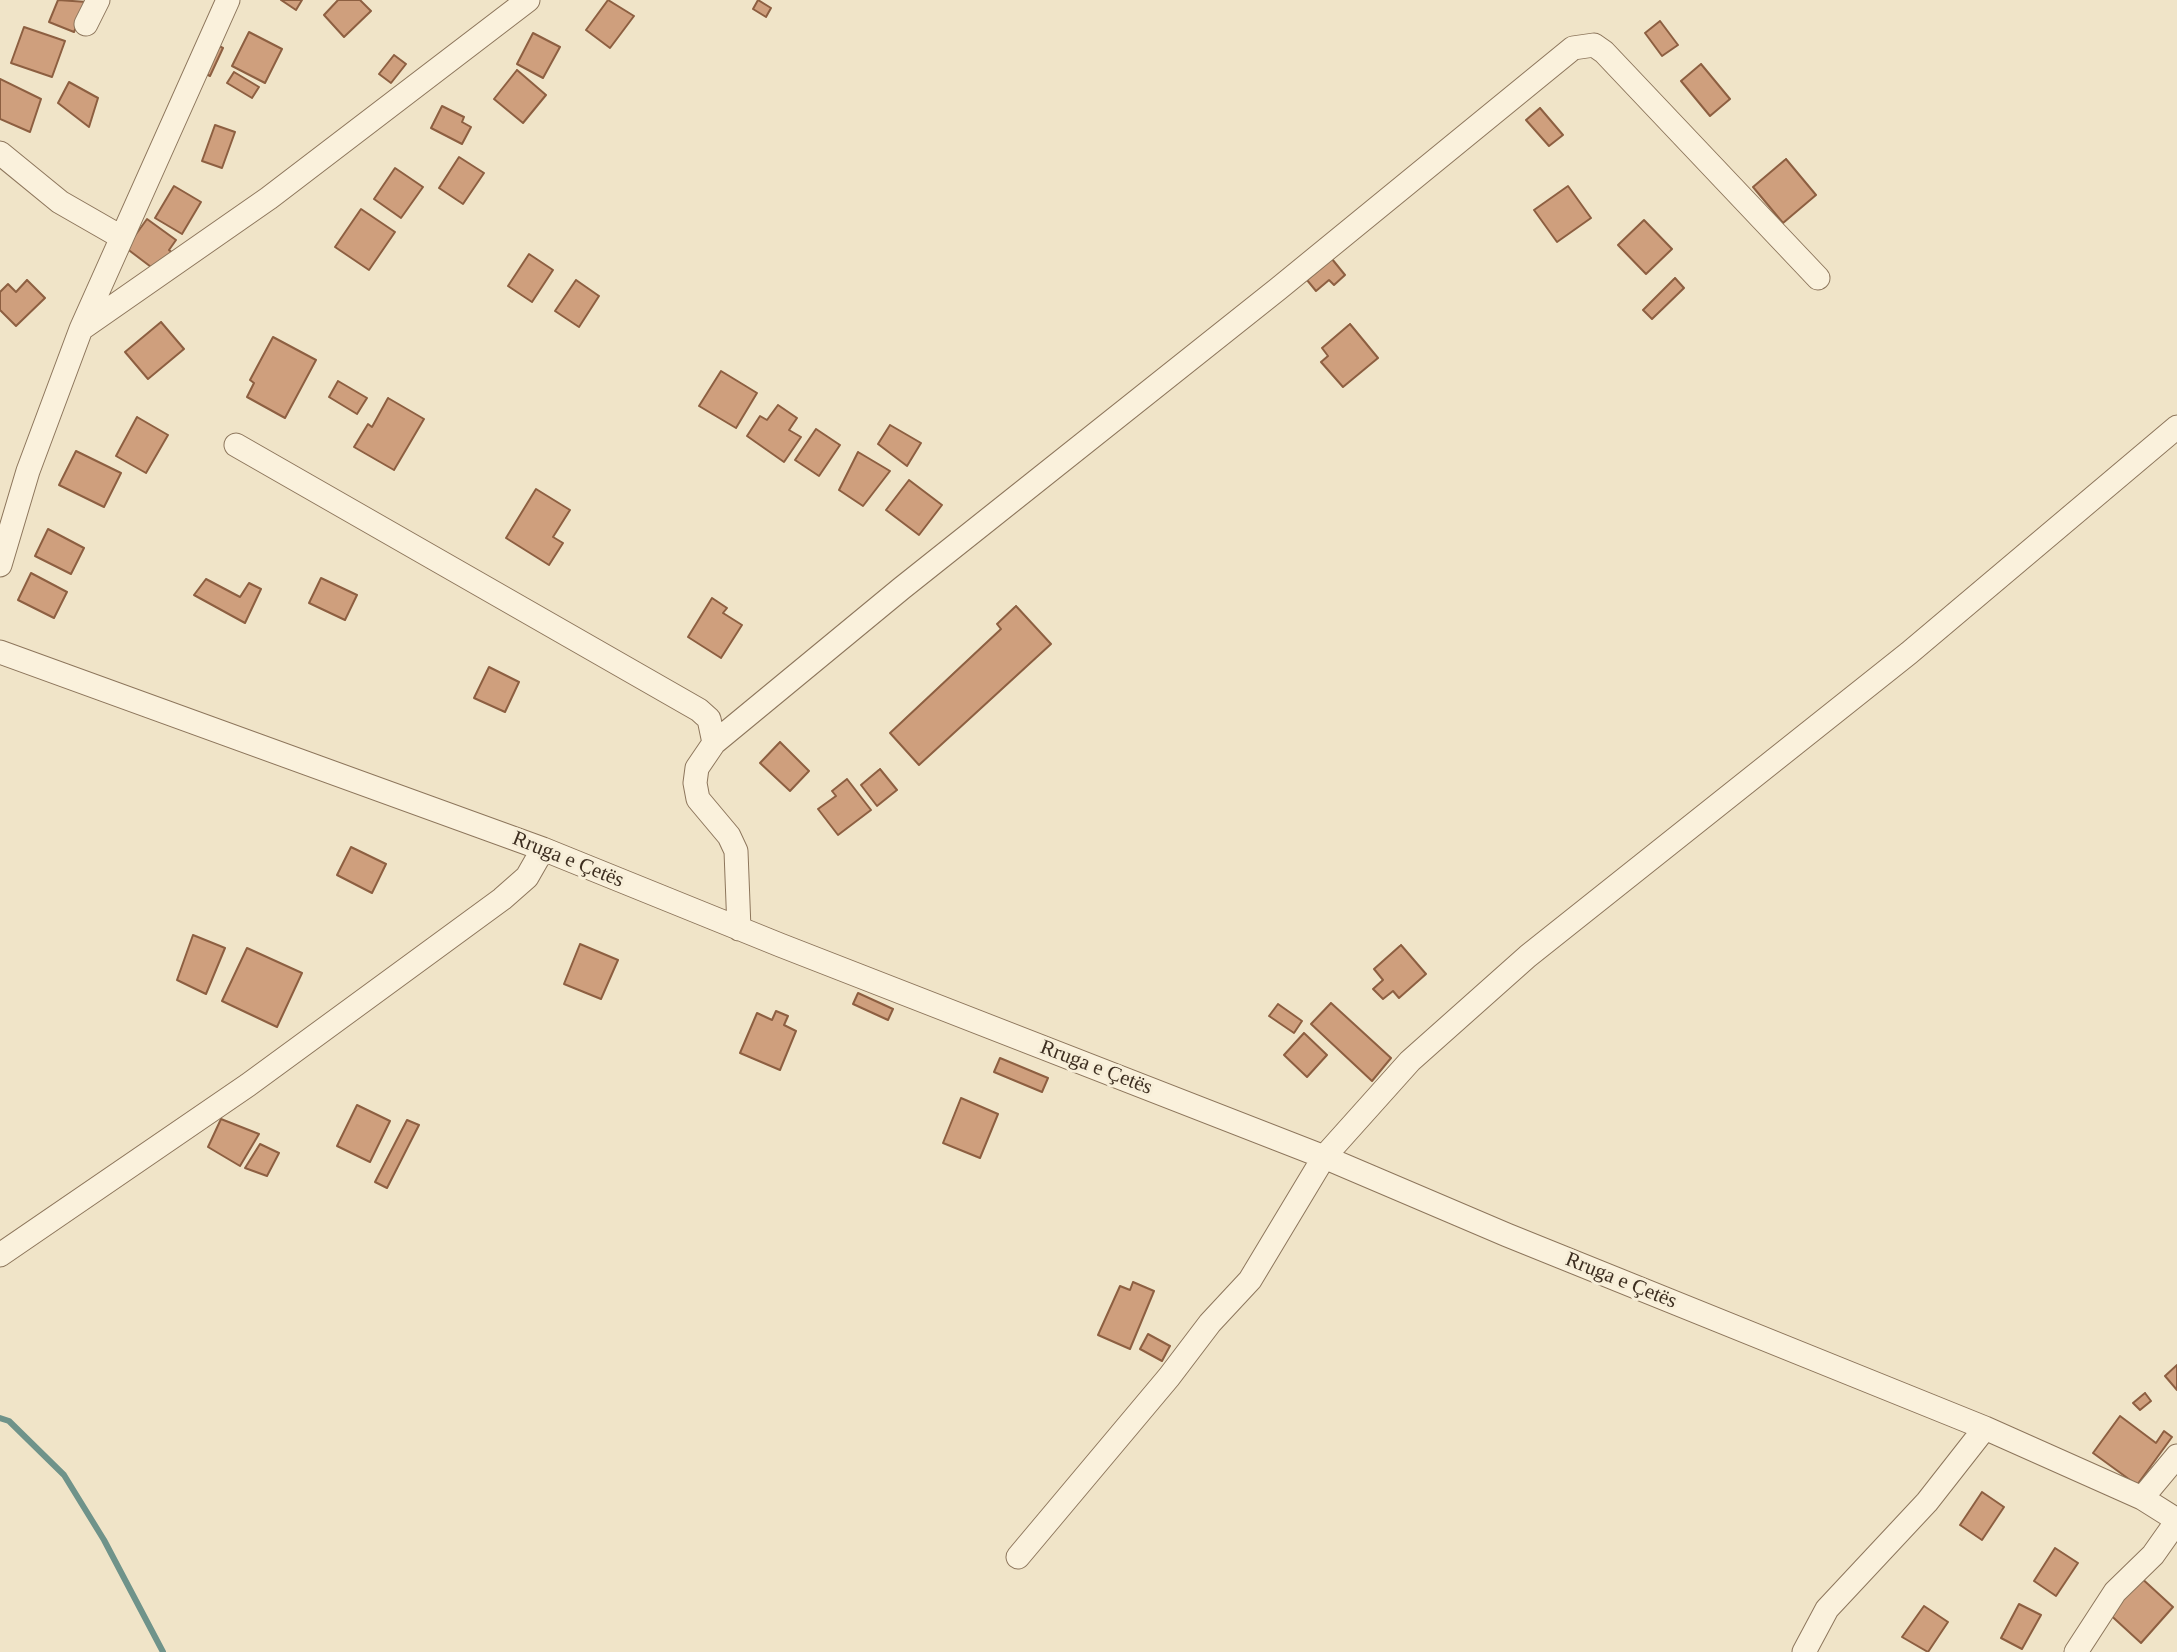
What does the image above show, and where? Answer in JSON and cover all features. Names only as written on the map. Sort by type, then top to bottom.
[{"type":"street","points":[[86,24],[98,0]]},
{"type":"street","points":[[0,565],[28,471],[81,329],[228,0]]},
{"type":"street","points":[[81,329],[270,198],[528,0]]},
{"type":"street","points":[[739,929],[736,851],[729,836],[698,799],[695,783],[696,768],[714,743],[902,587],[1288,280],[1573,48],[1594,45],[1604,52],[1818,278]]},
{"type":"street","points":[[0,153],[60,202],[121,237]]},
{"type":"street","points":[[1018,1557],[1169,1377],[1210,1323],[1250,1280],[1324,1157],[1410,1061],[1528,956],[1909,653],[2177,427]]},
{"type":"street","points":[[236,445],[699,710],[709,719],[714,743]]},
{"type":"street","name":"Rruga e Çetës","points":[[0,652],[543,849],[739,929],[1324,1157],[1507,1235],[1985,1428],[2142,1498],[2177,1520]]},
{"type":"street","points":[[0,1255],[248,1085],[502,899],[527,877],[543,849]]},
{"type":"street","points":[[1804,1652],[1827,1609],[1927,1502],[1985,1428]]},
{"type":"street","points":[[2142,1498],[2177,1456]]},
{"type":"street","points":[[2076,1652],[2115,1592],[2153,1555],[2177,1520]]},
{"type":"building","points":[[58,0],[87,2],[74,32],[49,22]]},
{"type":"building","points":[[281,0],[302,0],[296,10]]},
{"type":"building","points":[[338,0],[360,0],[371,11],[344,37],[324,15]]},
{"type":"building","points":[[608,0],[634,16],[610,48],[586,30]]},
{"type":"building","points":[[758,0],[771,8],[766,17],[753,9]]},
{"type":"building","points":[[1660,21],[1678,45],[1662,56],[1645,33]]},
{"type":"building","points":[[24,27],[65,41],[52,77],[11,63]]},
{"type":"building","points":[[249,32],[282,49],[265,83],[232,66]]},
{"type":"building","points":[[533,33],[560,47],[543,78],[517,64]]},
{"type":"building","points":[[213,43],[223,48],[210,76],[200,71]]},
{"type":"building","points":[[394,55],[406,64],[391,83],[379,74]]},
{"type":"building","points":[[1701,64],[1730,99],[1710,116],[1681,81]]},
{"type":"building","points":[[517,70],[546,95],[523,123],[494,99]]},
{"type":"building","points":[[234,72],[259,87],[252,98],[227,83]]},
{"type":"building","points":[[0,79],[41,99],[30,132],[0,119]]},
{"type":"building","points":[[69,82],[98,98],[89,127],[58,103]]},
{"type":"building","points":[[442,106],[464,117],[462,122],[471,127],[462,144],[431,128]]},
{"type":"building","points":[[1540,108],[1563,135],[1549,146],[1526,120]]},
{"type":"building","points":[[215,125],[235,132],[222,168],[202,161]]},
{"type":"building","points":[[459,157],[484,173],[463,204],[439,188]]},
{"type":"building","points":[[1786,159],[1816,195],[1783,223],[1753,187]]},
{"type":"building","points":[[395,168],[423,187],[401,218],[374,199]]},
{"type":"building","points":[[174,186],[201,202],[182,234],[155,218]]},
{"type":"building","points":[[1568,186],[1591,218],[1557,242],[1534,210]]},
{"type":"building","points":[[361,209],[395,232],[369,270],[335,247]]},
{"type":"building","points":[[147,219],[176,240],[169,250],[174,254],[159,273],[126,248]]},
{"type":"building","points":[[1644,220],[1672,249],[1646,274],[1618,245]]},
{"type":"building","points":[[529,254],[553,270],[532,302],[508,286]]},
{"type":"building","points":[[1332,259],[1345,275],[1334,285],[1329,280],[1316,291],[1307,280]]},
{"type":"building","points":[[1675,278],[1684,288],[1652,319],[1643,310]]},
{"type":"building","points":[[27,280],[45,298],[16,326],[0,310],[0,292],[8,284],[16,292]]},
{"type":"building","points":[[576,280],[599,296],[579,327],[555,311]]},
{"type":"building","points":[[161,322],[184,349],[148,379],[125,352]]},
{"type":"building","points":[[1350,324],[1378,358],[1343,387],[1321,362],[1328,356],[1322,348]]},
{"type":"building","points":[[273,337],[316,360],[285,418],[247,397],[254,383],[250,380]]},
{"type":"building","points":[[721,371],[757,393],[736,428],[699,406]]},
{"type":"building","points":[[338,381],[367,398],[357,414],[329,397]]},
{"type":"building","points":[[388,398],[424,419],[394,470],[354,447],[368,424],[372,427]]},
{"type":"building","points":[[778,405],[797,418],[789,430],[801,437],[784,462],[747,436],[760,416],[767,420]]},
{"type":"building","points":[[137,417],[168,435],[146,473],[116,456]]},
{"type":"building","points":[[890,425],[921,443],[907,466],[878,444]]},
{"type":"building","points":[[816,429],[840,445],[819,476],[795,460]]},
{"type":"building","points":[[76,451],[121,473],[104,507],[59,485]]},
{"type":"building","points":[[858,452],[890,471],[863,506],[839,490]]},
{"type":"building","points":[[909,480],[942,505],[919,535],[886,510]]},
{"type":"building","points":[[536,489],[570,510],[553,537],[563,543],[549,565],[506,538]]},
{"type":"building","points":[[48,529],[84,548],[71,574],[35,556]]},
{"type":"building","points":[[31,573],[67,592],[54,618],[18,600]]},
{"type":"building","points":[[321,578],[357,595],[345,620],[309,603]]},
{"type":"building","points":[[206,579],[240,597],[249,583],[261,589],[245,623],[194,595]]},
{"type":"building","points":[[712,598],[727,608],[723,613],[742,625],[721,658],[688,637]]},
{"type":"building","points":[[1016,606],[1051,644],[919,765],[890,733],[1001,629],[997,624]]},
{"type":"building","points":[[489,667],[519,682],[505,712],[474,698]]},
{"type":"building","points":[[780,742],[809,771],[790,791],[760,763]]},
{"type":"building","points":[[880,769],[897,790],[877,806],[861,785]]},
{"type":"building","points":[[847,779],[871,810],[838,835],[818,809],[836,796],[832,791]]},
{"type":"building","points":[[351,847],[386,864],[372,893],[337,875]]},
{"type":"building","points":[[193,935],[225,948],[206,994],[177,980]]},
{"type":"building","points":[[580,944],[618,960],[601,999],[564,984]]},
{"type":"building","points":[[1401,945],[1426,974],[1399,998],[1393,991],[1383,999],[1373,989],[1383,980],[1374,969]]},
{"type":"building","points":[[247,948],[302,973],[277,1027],[222,1001]]},
{"type":"building","points":[[858,993],[893,1009],[888,1020],[853,1004]]},
{"type":"building","points":[[1331,1003],[1391,1058],[1372,1081],[1311,1024]]},
{"type":"building","points":[[1278,1004],[1302,1021],[1294,1033],[1269,1016]]},
{"type":"building","points":[[776,1011],[788,1016],[784,1025],[796,1031],[780,1070],[740,1053],[757,1013],[772,1020]]},
{"type":"building","points":[[1304,1033],[1327,1055],[1307,1077],[1284,1055]]},
{"type":"building","points":[[1000,1058],[1048,1078],[1042,1092],[994,1072]]},
{"type":"building","points":[[961,1098],[998,1114],[980,1158],[943,1143]]},
{"type":"building","points":[[357,1105],[390,1121],[370,1162],[337,1146]]},
{"type":"building","points":[[221,1119],[259,1134],[240,1166],[208,1147]]},
{"type":"building","points":[[407,1120],[419,1125],[387,1188],[375,1182]]},
{"type":"building","points":[[260,1144],[279,1153],[267,1176],[245,1168]]},
{"type":"building","points":[[1133,1282],[1154,1291],[1130,1349],[1098,1335],[1120,1286],[1130,1290]]},
{"type":"building","points":[[1148,1334],[1170,1346],[1162,1361],[1140,1349]]},
{"type":"building","points":[[2177,1365],[2177,1390],[2165,1376]]},
{"type":"building","points":[[2145,1393],[2151,1401],[2140,1410],[2133,1403]]},
{"type":"building","points":[[2120,1416],[2156,1443],[2164,1431],[2172,1437],[2137,1485],[2093,1453]]},
{"type":"building","points":[[1982,1492],[2004,1507],[1982,1540],[1960,1525]]},
{"type":"building","points":[[2055,1548],[2078,1563],[2056,1596],[2034,1581]]},
{"type":"building","points":[[2138,1575],[2173,1607],[2141,1643],[2105,1610]]},
{"type":"building","points":[[2019,1604],[2041,1615],[2022,1649],[2001,1638]]},
{"type":"building","points":[[1924,1606],[1948,1622],[1928,1652],[1902,1637]]},
{"type":"waterway","points":[[0,1418],[9,1421],[64,1475],[104,1540],[163,1652]]}]
